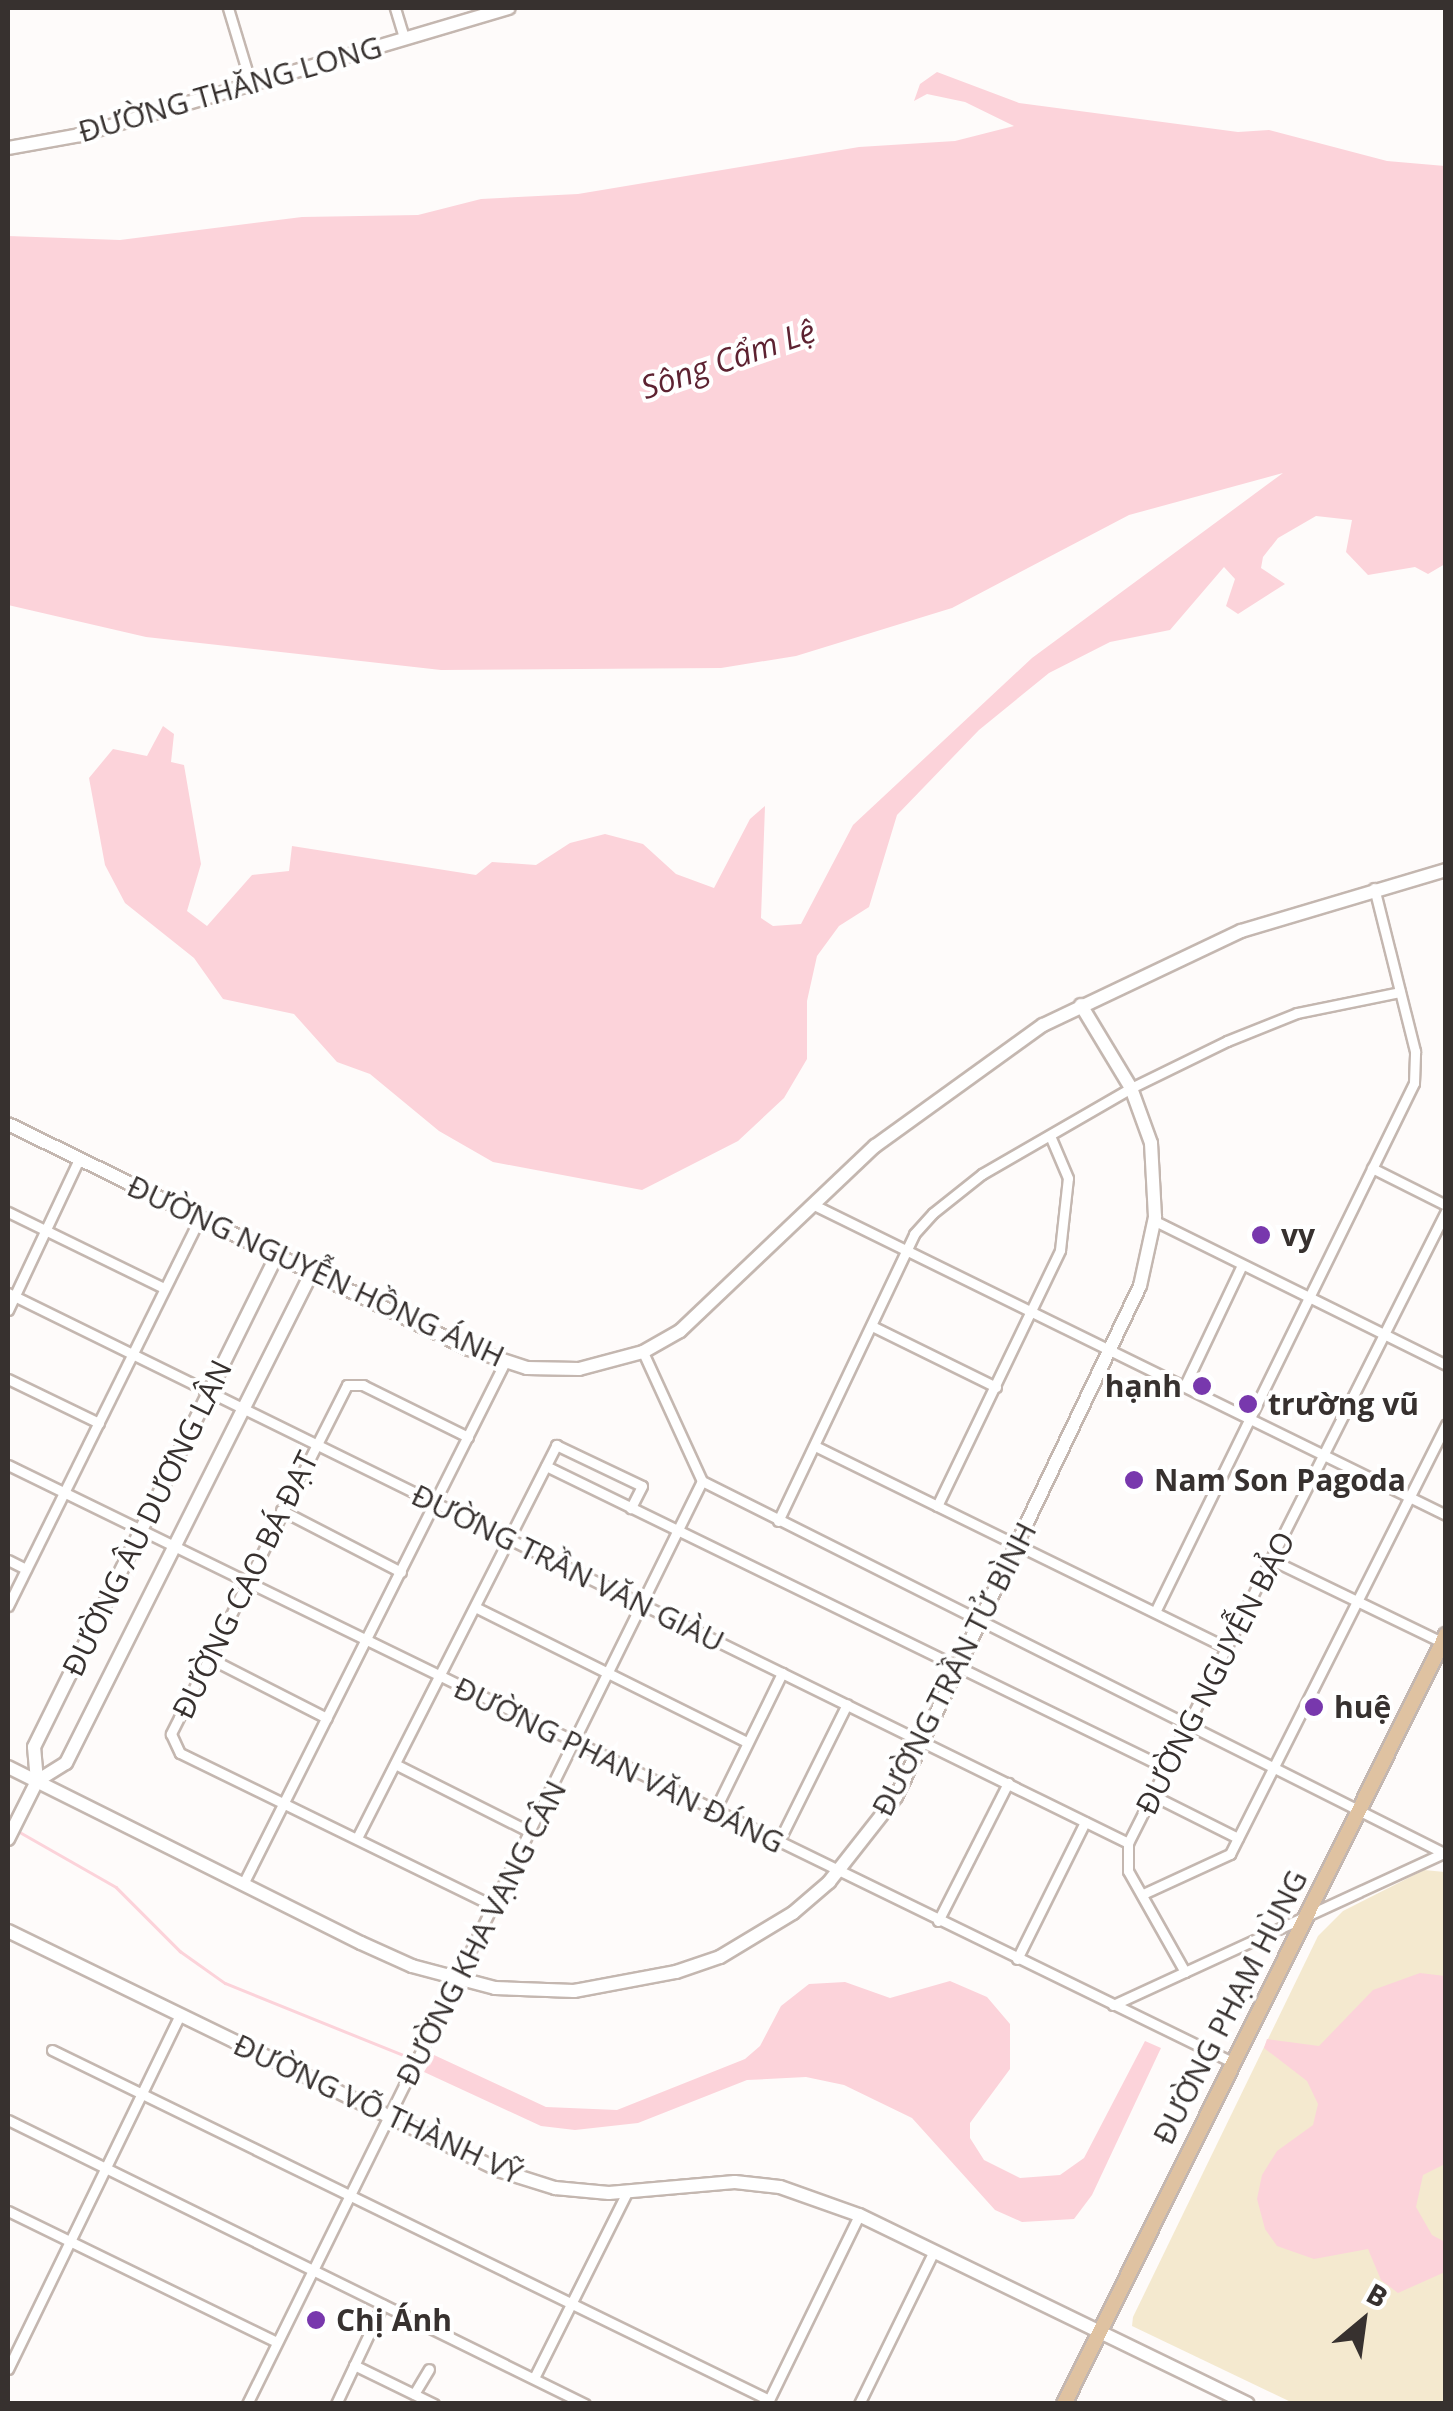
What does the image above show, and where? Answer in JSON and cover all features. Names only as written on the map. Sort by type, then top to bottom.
[{"type":"main road","name":"ĐƯỜNG PHẠM HÙNG","points":[[1064,2404],[1444,1640]]},
{"type":"street","points":[[228,8],[250,82]]},
{"type":"street","points":[[394,8],[404,38]]},
{"type":"street","name":"ĐƯỜNG THĂNG LONG","points":[[8,148],[80,134],[508,8]]},
{"type":"street","name":"ĐƯỜNG NGUYỄN HỒNG ÁNH","points":[[8,1124],[311,1274],[505,1362],[579,1370],[644,1352],[680,1331],[916,1114],[1081,1005],[1240,931],[1374,888],[1446,870]]},
{"type":"street","points":[[1155,1612],[1416,1073],[1374,888]]},
{"type":"street","points":[[778,1521],[874,1328],[906,1250],[933,1213],[982,1174],[1052,1138],[1130,1088],[1296,1014],[1400,992]]},
{"type":"street","name":"ĐƯỜNG TRẦN TỬ BÌNH","points":[[8,1767],[412,1966],[457,1979],[574,1992],[676,1972],[758,1935],[837,1872],[896,1796],[1140,1286],[1154,1221],[1152,1144],[1130,1088],[1081,1005]]},
{"type":"street","points":[[937,1506],[1034,1312],[1066,1229],[1068,1178],[1052,1138]]},
{"type":"street","points":[[8,1310],[11,1294],[79,1159]]},
{"type":"street","points":[[1372,1168],[1446,1208]]},
{"type":"street","points":[[814,1205],[1446,1515]]},
{"type":"street","name":"ĐƯỜNG NGUYỄN BẢO","points":[[1185,1972],[1128,1871],[1128,1843],[1326,1456],[1446,1208]]},
{"type":"street","points":[[8,1212],[164,1288]]},
{"type":"street","points":[[8,1606],[198,1219]]},
{"type":"street","points":[[1154,1221],[1446,1365]]},
{"type":"street","name":"ĐƯỜNG ÂU DƯƠNG LÂN","points":[[37,1782],[34,1747],[276,1257]]},
{"type":"street","points":[[1185,1386],[1242,1265]]},
{"type":"street","name":"ĐƯỜNG ÂU DƯƠNG LÂN","points":[[8,1840],[37,1782],[66,1762],[311,1274]]},
{"type":"street","name":"ĐƯỜNG TRẦN VĂN GIÀU","points":[[11,1294],[1128,1843]]},
{"type":"street","points":[[874,1328],[996,1387]]},
{"type":"street","points":[[644,1352],[702,1481],[1445,1852]]},
{"type":"street","points":[[243,1884],[505,1362]]},
{"type":"street","points":[[8,1379],[99,1423]]},
{"type":"street","name":"ĐƯỜNG CAO BÁ ĐẠT","points":[[468,1438],[353,1383],[342,1391],[171,1734],[174,1749],[494,1906]]},
{"type":"street","points":[[1143,1894],[1230,1854],[1446,1424]]},
{"type":"street","points":[[357,1838],[556,1445],[642,1486],[632,1508]]},
{"type":"street","points":[[816,1446],[1228,1648]]},
{"type":"street","name":"ĐƯỜNG PHAN VĂN ĐÁNG","points":[[8,1465],[1232,2062]]},
{"type":"street","points":[[546,1466],[1166,1768]]},
{"type":"street","name":"ĐƯỜNG KHA VẠNG CÂN","points":[[247,2404],[577,1744],[702,1481]]},
{"type":"street","points":[[281,1510],[401,1572]]},
{"type":"street","points":[[8,1560],[26,1569]]},
{"type":"street","points":[[1272,1560],[1444,1640]]},
{"type":"street","points":[[475,1607],[747,1742]]},
{"type":"street","points":[[209,1658],[327,1718]]},
{"type":"street","points":[[714,1812],[782,1673]]},
{"type":"street","points":[[778,1843],[847,1704]]},
{"type":"street","points":[[395,1764],[532,1833]]},
{"type":"street","points":[[938,1921],[1008,1783]]},
{"type":"street","points":[[1152,1795],[1238,1838]]},
{"type":"street","points":[[1017,1959],[1085,1822]]},
{"type":"street","points":[[1113,2006],[1304,1922],[1445,1852]]},
{"type":"street","name":"ĐƯỜNG VÕ THÀNH VỸ","points":[[8,1931],[532,2182],[626,2194],[735,2182],[780,2187],[859,2216],[1248,2404]]},
{"type":"street","points":[[8,2369],[180,2015]]},
{"type":"street","points":[[52,2050],[768,2402],[859,2216]]},
{"type":"street","points":[[8,2120],[585,2404]]},
{"type":"street","points":[[534,2378],[626,2194]]},
{"type":"street","points":[[8,2211],[278,2342]]},
{"type":"street","points":[[858,2404],[934,2252]]},
{"type":"street","points":[[336,2404],[384,2304]]},
{"type":"street","points":[[354,2365],[434,2404]]},
{"type":"street","points":[[413,2397],[429,2370]]},
{"type":"shaded area","points":[[1424,1870],[1445,1872],[1445,2403],[1293,2403],[1132,2326],[1133,2317],[1318,1936],[1343,1911]]},
{"type":"water","name":"Sông Cẩm Lệ","points":[[937,72],[1019,103],[1238,132],[1269,130],[1387,161],[1445,166],[1445,564],[1428,574],[1415,567],[1368,575],[1346,552],[1352,520],[1316,516],[1278,538],[1263,557],[1261,568],[1285,584],[1238,614],[1226,606],[1235,579],[1224,567],[1170,630],[1110,642],[1049,673],[979,730],[897,815],[869,907],[839,926],[817,956],[807,1001],[807,1059],[784,1098],[738,1141],[642,1190],[493,1162],[439,1131],[370,1074],[337,1062],[294,1014],[223,999],[194,958],[125,903],[105,865],[89,778],[113,749],[147,756],[163,726],[174,734],[171,762],[184,765],[201,864],[187,911],[207,926],[252,875],[289,871],[292,846],[476,875],[492,862],[536,865],[570,843],[605,834],[643,844],[676,874],[714,888],[750,819],[765,806],[761,918],[773,926],[801,924],[853,825],[1032,658],[1283,473],[1129,515],[952,608],[796,656],[721,668],[441,670],[146,637],[8,605],[8,236],[120,240],[302,217],[418,215],[481,199],[578,194],[859,147],[955,141],[1014,126],[965,102],[927,94],[914,101],[920,84]]},
{"type":"water","points":[[1420,1973],[1445,1976],[1445,2164],[1423,2175],[1416,2207],[1432,2235],[1445,2242],[1445,2272],[1398,2293],[1381,2280],[1368,2249],[1314,2259],[1277,2246],[1265,2229],[1257,2199],[1262,2175],[1277,2151],[1313,2125],[1318,2104],[1307,2081],[1264,2048],[1267,2039],[1319,2046],[1373,1990]]},
{"type":"water","points":[[950,1981],[987,1997],[1010,2024],[1010,2069],[970,2123],[970,2138],[984,2160],[1020,2178],[1060,2175],[1084,2158],[1145,2041],[1161,2048],[1092,2195],[1074,2219],[1022,2222],[995,2210],[912,2118],[844,2085],[806,2077],[747,2080],[638,2123],[575,2130],[541,2126],[424,2072],[434,2055],[546,2107],[617,2110],[745,2059],[760,2046],[781,2006],[809,1984],[845,1982],[890,1998]]},
{"type":"waterway","points":[[18,1831],[116,1887],[180,1951],[225,1983],[413,2059]]},
{"type":"place","name":"vy","points":[[1261,1235]]},
{"type":"place","name":"hạnh","points":[[1202,1386]]},
{"type":"place","name":"trường vũ","points":[[1248,1404]]},
{"type":"place","name":"Nam Son Pagoda","points":[[1134,1480]]},
{"type":"place","name":"huệ","points":[[1314,1707]]},
{"type":"place","name":"Chị Ánh","points":[[316,2320]]}]
